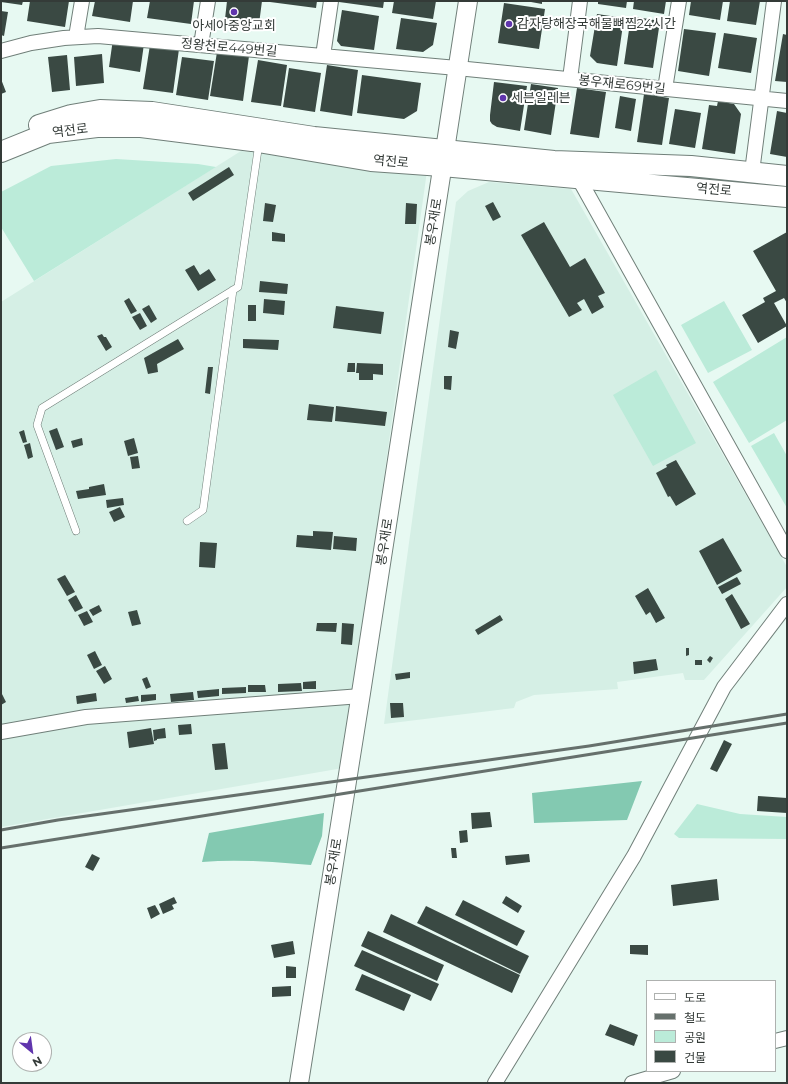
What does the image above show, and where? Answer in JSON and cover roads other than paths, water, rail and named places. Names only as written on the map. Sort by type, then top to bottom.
[{"type":"main road","name":"역전로","points":[[1,137],[72,115],[100,110],[152,112],[579,178],[787,197]]},
{"type":"main road","name":"역전로","points":[[1,152],[48,133],[97,127],[141,127],[259,142],[371,161],[444,158],[554,161],[691,166],[787,176]]},
{"type":"street","points":[[76,37],[82,1]]},
{"type":"street","points":[[201,45],[208,1]]},
{"type":"street","points":[[323,56],[331,1]]},
{"type":"street","name":"봉우재로","points":[[299,1083],[361,696],[468,1]]},
{"type":"street","points":[[570,79],[580,1]]},
{"type":"street","points":[[665,89],[679,1]]},
{"type":"street","points":[[752,172],[774,1]]},
{"type":"street","name":"정왕천로449번길","points":[[1,51],[38,42],[64,38],[98,36],[457,68]]},
{"type":"street","name":"봉우재로69번길","points":[[457,68],[787,101]]},
{"type":"street","points":[[579,178],[787,551]]},
{"type":"street","points":[[495,1083],[634,856],[724,687],[787,604]]},
{"type":"street","points":[[1,732],[86,717],[361,696]]},
{"type":"street","points":[[776,1041],[787,1038]]},
{"type":"street","points":[[632,1083],[670,1072]]},
{"type":"lane","points":[[76,531],[37,425],[42,408],[238,287],[259,142]]},
{"type":"lane","points":[[187,521],[203,510],[233,290]]},
{"type":"railway","points":[[1,830],[58,820],[589,746],[787,714]]},
{"type":"railway","points":[[1,848],[787,723]]},
{"type":"place","name":"아세아중앙교회","points":[[234,12]]},
{"type":"place","name":"감자탕해장국해물뼈찜24시간","points":[[509,24]]},
{"type":"place","name":"세븐일레븐","points":[[503,98]]}]
